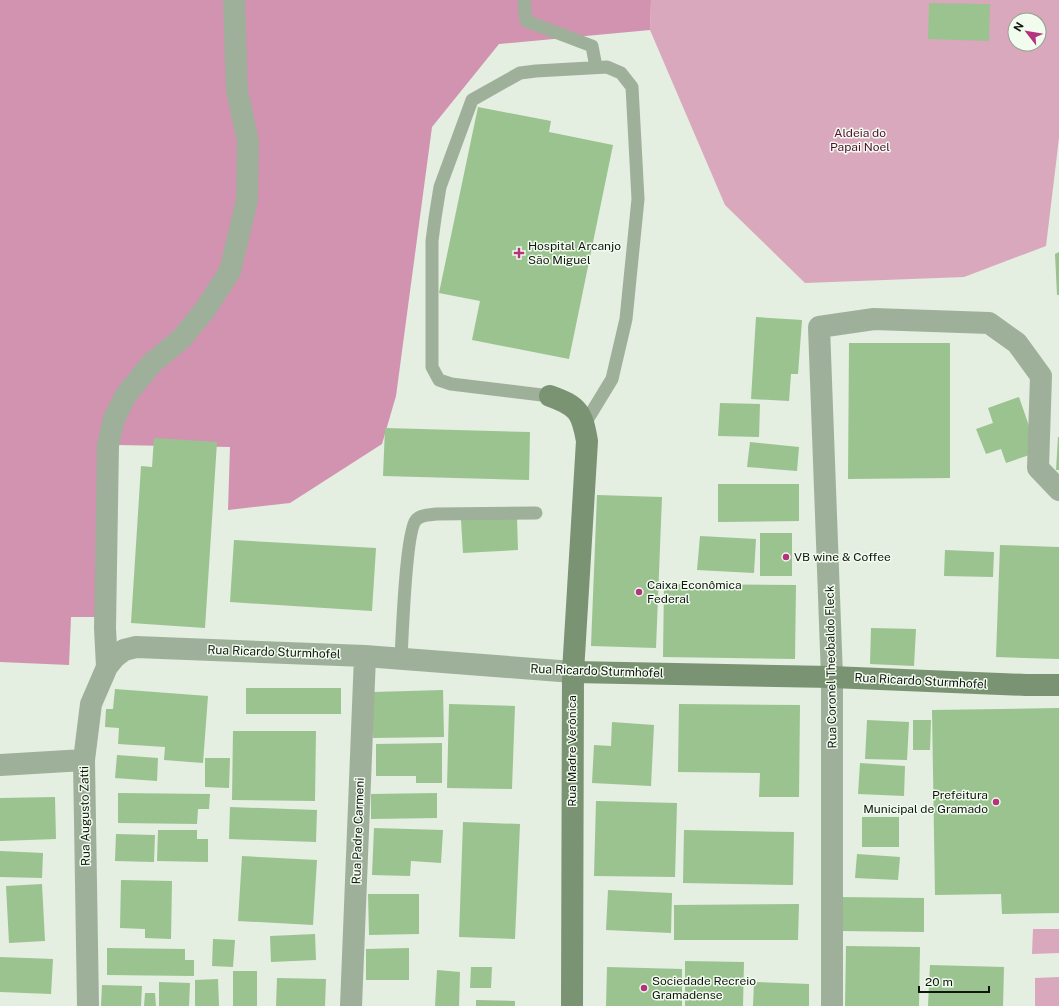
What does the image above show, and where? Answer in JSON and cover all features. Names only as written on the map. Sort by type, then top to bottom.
[{"type":"street","points":[[107,667],[105,628],[108,446],[114,418],[126,395],[151,364],[186,334],[205,310],[230,271],[247,200],[248,141],[237,91],[234,0]]},
{"type":"street","name":"Rua Coronel Theobaldo Fleck","points":[[832,1006],[832,677],[819,327],[874,319],[989,323],[1017,343],[1041,376],[1038,468],[1059,490]]},
{"type":"street","name":"Rua Madre Verônica","points":[[550,396],[572,405],[579,412],[588,441],[573,672],[572,1006]]},
{"type":"street","name":"Rua Augusto Zatti","points":[[88,1006],[84,760],[91,704],[107,667],[115,657],[124,650],[136,647]]},
{"type":"street","name":"Rua Ricardo Sturmhofel","points":[[136,647],[365,656],[573,672],[832,677],[1026,686],[1059,685]]},
{"type":"street","name":"Rua Padre Carmeni","points":[[352,1006],[365,656]]},
{"type":"street","points":[[0,765],[84,760]]},
{"type":"lane","points":[[524,0],[526,21],[592,46],[596,67]]},
{"type":"lane","points":[[550,396],[451,384],[439,380],[432,367],[432,241],[434,218],[440,187],[472,100],[520,73],[607,67],[621,73],[632,87],[638,199],[626,319],[614,371],[612,379],[584,425]]},
{"type":"lane","points":[[401,659],[405,590],[411,530],[416,520],[424,516],[436,514],[536,513]]},
{"type":"green space","name":"Aldeia do Papai Noel","points":[[651,0],[1059,0],[1059,138],[1046,246],[964,277],[805,283],[725,205],[650,30]]},
{"type":"green space","points":[[1033,929],[1059,929],[1059,953],[1032,954]]},
{"type":"green space","points":[[1059,977],[1059,1006],[1035,1006],[1035,978]]},
{"type":"shaded area","points":[[0,0],[651,0],[650,30],[499,44],[432,127],[396,396],[382,444],[290,503],[228,510],[230,447],[116,445],[100,617],[71,617],[69,665],[0,662]]},
{"type":"building","points":[[929,3],[990,4],[989,41],[928,39]]},
{"type":"building","name":"Hospital Arcanjo São Miguel","points":[[478,107],[551,121],[549,132],[613,145],[569,359],[472,340],[480,301],[439,293]]},
{"type":"building","points":[[1059,252],[1059,295],[1057,295],[1055,254]]},
{"type":"building","points":[[756,317],[802,320],[798,374],[791,374],[789,401],[751,399]]},
{"type":"building","points":[[849,343],[950,343],[950,478],[848,479]]},
{"type":"building","points":[[1019,397],[1038,452],[1006,463],[1001,449],[986,454],[976,429],[993,423],[988,408]]},
{"type":"building","points":[[720,403],[760,404],[759,437],[718,436]]},
{"type":"building","points":[[385,428],[530,432],[529,480],[383,476]]},
{"type":"building","points":[[1058,437],[1059,470],[1056,470]]},
{"type":"building","points":[[154,438],[217,442],[205,628],[131,623],[141,466],[152,467]]},
{"type":"building","points":[[750,442],[799,447],[797,471],[747,467]]},
{"type":"building","points":[[718,484],[799,484],[799,521],[718,522]]},
{"type":"building","points":[[597,495],[662,497],[656,648],[591,646]]},
{"type":"building","points":[[517,518],[518,550],[463,553],[461,520]]},
{"type":"building","points":[[760,533],[792,533],[792,576],[760,576]]},
{"type":"building","points":[[700,536],[756,539],[754,573],[697,570]]},
{"type":"building","points":[[234,540],[376,548],[372,611],[230,602]]},
{"type":"building","points":[[1000,545],[1059,547],[1059,659],[996,657]]},
{"type":"building","points":[[945,550],[994,552],[993,577],[944,576]]},
{"type":"building","points":[[664,584],[796,585],[795,659],[663,657]]},
{"type":"building","points":[[871,628],[916,629],[914,666],[870,664]]},
{"type":"building","points":[[246,688],[341,688],[341,714],[246,714]]},
{"type":"building","points":[[115,689],[208,696],[203,763],[164,760],[165,747],[118,744],[119,728],[105,727],[106,709],[113,709]]},
{"type":"building","points":[[443,690],[444,737],[373,738],[373,692]]},
{"type":"building","points":[[449,704],[515,706],[512,789],[447,788]]},
{"type":"building","points":[[679,704],[800,705],[799,797],[759,797],[760,773],[678,772]]},
{"type":"building","name":"Prefeitura Municipal de Gramado","points":[[1059,708],[1059,913],[1002,914],[1001,894],[935,895],[932,710]]},
{"type":"building","points":[[867,720],[909,722],[907,760],[865,759]]},
{"type":"building","points":[[913,720],[931,720],[930,750],[913,750]]},
{"type":"building","points":[[612,722],[654,725],[651,786],[592,783],[594,745],[611,746]]},
{"type":"building","points":[[233,731],[316,731],[315,801],[232,800]]},
{"type":"building","points":[[442,743],[442,783],[416,783],[416,776],[376,776],[376,744]]},
{"type":"building","points":[[117,755],[158,758],[157,781],[115,778]]},
{"type":"building","points":[[205,758],[230,758],[229,788],[205,787]]},
{"type":"building","points":[[860,763],[905,766],[904,796],[858,794]]},
{"type":"building","points":[[118,793],[210,794],[209,809],[198,809],[197,824],[118,823]]},
{"type":"building","points":[[437,793],[437,818],[371,819],[371,794]]},
{"type":"building","points":[[55,797],[56,839],[0,841],[0,798]]},
{"type":"building","points":[[596,801],[677,803],[675,877],[594,876]]},
{"type":"building","points":[[230,807],[317,810],[316,842],[229,839]]},
{"type":"building","points":[[862,817],[899,817],[899,847],[862,847]]},
{"type":"building","points":[[463,822],[520,824],[515,939],[459,937]]},
{"type":"building","points":[[374,828],[443,830],[441,863],[411,861],[410,876],[372,875]]},
{"type":"building","points":[[158,830],[197,830],[197,839],[208,839],[208,862],[157,861]]},
{"type":"building","points":[[684,830],[794,832],[793,885],[683,883]]},
{"type":"building","points":[[116,834],[155,835],[154,862],[115,861]]},
{"type":"building","points":[[0,851],[43,853],[42,878],[0,877]]},
{"type":"building","points":[[857,854],[900,857],[898,880],[855,878]]},
{"type":"building","points":[[242,856],[317,860],[313,925],[238,921]]},
{"type":"building","points":[[121,880],[172,881],[171,939],[145,938],[145,929],[120,928]]},
{"type":"building","points":[[42,884],[45,941],[9,943],[6,886]]},
{"type":"building","points":[[608,890],[672,893],[671,933],[606,930]]},
{"type":"building","points":[[368,894],[419,894],[419,934],[369,935]]},
{"type":"building","points":[[841,897],[924,898],[924,932],[841,931]]},
{"type":"building","points":[[799,904],[798,940],[674,940],[674,905]]},
{"type":"building","points":[[315,934],[316,960],[271,962],[270,936]]},
{"type":"building","points":[[213,939],[235,940],[233,967],[212,966]]},
{"type":"building","points":[[846,946],[920,947],[919,1006],[845,1006]]},
{"type":"building","points":[[107,948],[185,949],[185,960],[194,960],[194,976],[107,975]]},
{"type":"building","points":[[409,948],[409,980],[366,980],[366,949]]},
{"type":"building","points":[[0,957],[53,959],[51,994],[0,992]]},
{"type":"building","points":[[685,961],[744,962],[743,1006],[685,1006]]},
{"type":"building","points":[[930,965],[1004,967],[1003,1006],[928,1006]]},
{"type":"building","points":[[471,967],[492,967],[491,988],[470,988]]},
{"type":"building","name":"Sociedade Recreio Gramadense","points":[[607,967],[682,969],[682,1006],[606,1006]]},
{"type":"building","points":[[437,970],[460,972],[459,1006],[435,1006]]},
{"type":"building","points":[[233,971],[257,971],[257,1006],[233,1006]]},
{"type":"building","points":[[277,978],[326,979],[325,1006],[276,1006]]},
{"type":"building","points":[[218,979],[219,1006],[195,1006],[195,980]]},
{"type":"building","points":[[159,982],[190,983],[189,1006],[159,1006]]},
{"type":"building","points":[[754,982],[809,984],[809,1006],[753,1006]]},
{"type":"building","points":[[102,985],[142,986],[141,1006],[101,1006]]},
{"type":"building","points":[[145,993],[155,993],[156,1006],[144,1006]]},
{"type":"building","points":[[476,1000],[515,1001],[515,1006],[476,1006]]},
{"type":"place","name":"Hospital Arcanjo São Miguel","points":[[519,253]]},
{"type":"place","name":"VB wine & Coffee","points":[[786,557]]},
{"type":"place","name":"Caixa Econômica Federal","points":[[639,592]]},
{"type":"place","name":"Prefeitura Municipal de Gramado","points":[[996,802]]},
{"type":"place","name":"Sociedade Recreio Gramadense","points":[[644,988]]}]
